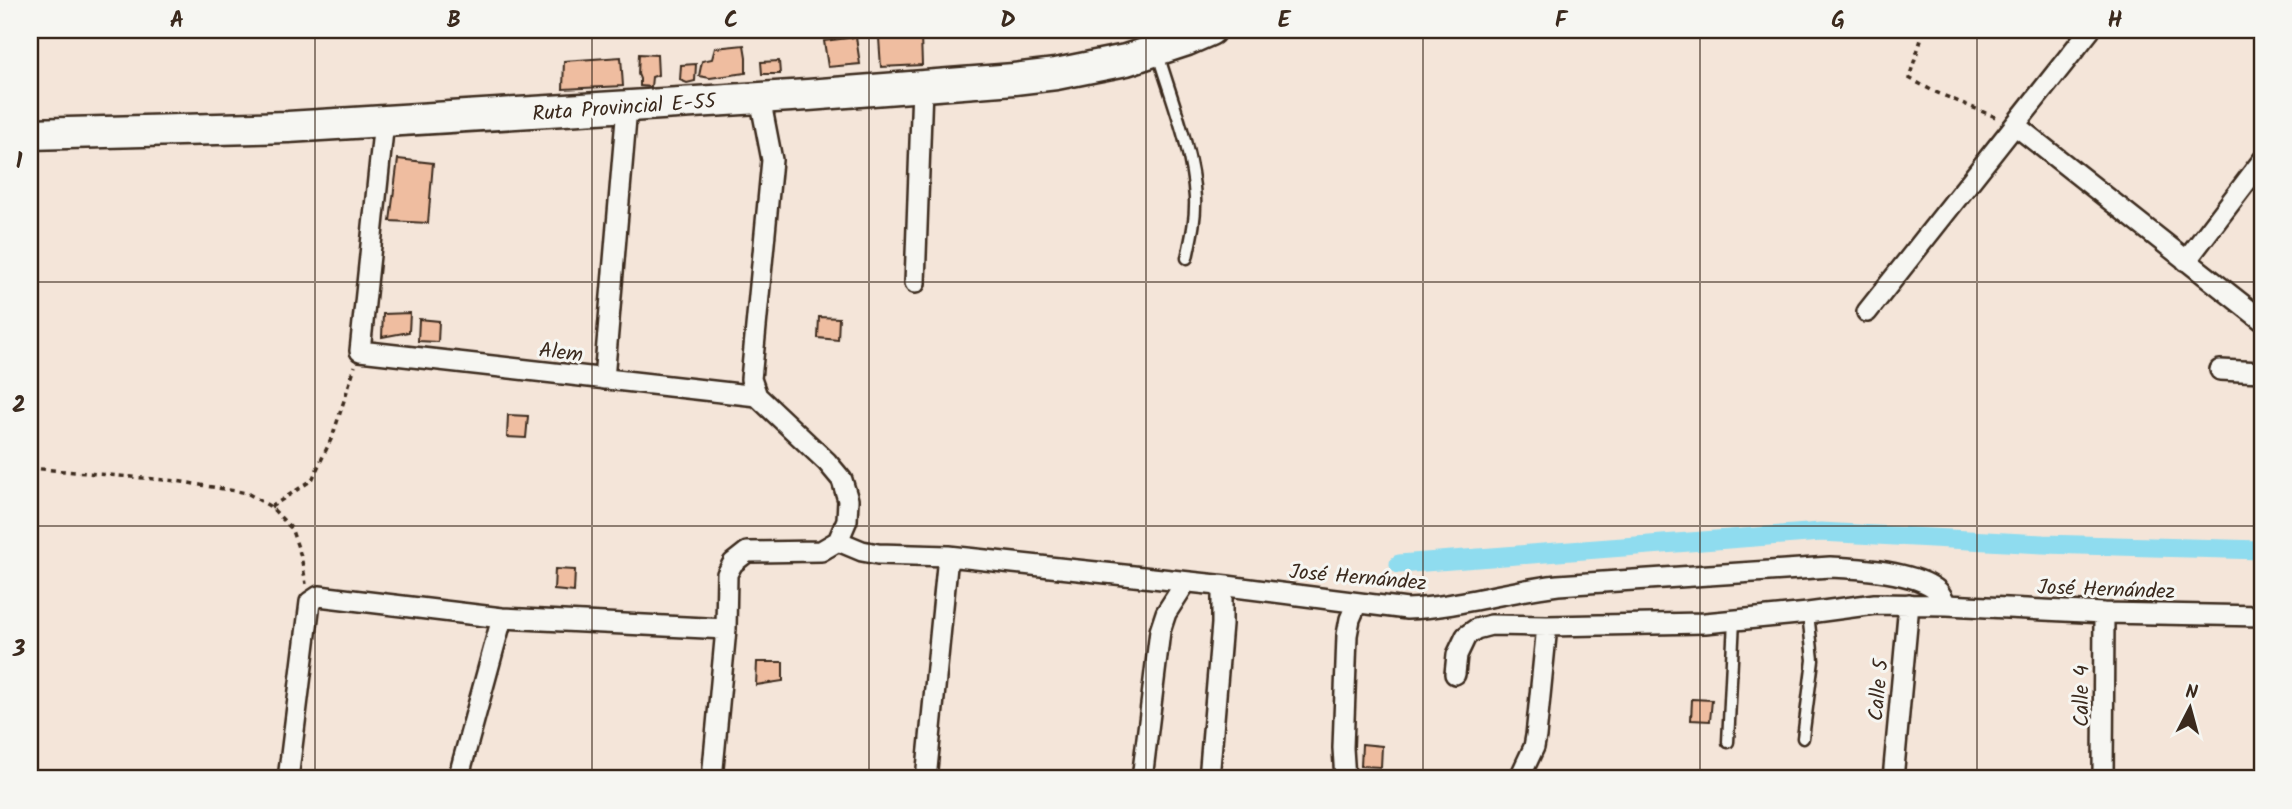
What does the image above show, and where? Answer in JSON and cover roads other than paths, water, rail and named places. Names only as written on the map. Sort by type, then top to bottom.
[{"type":"main road","name":"Ruta Provincial E-55","points":[[30,134],[288,127],[922,86],[1056,74],[1094,67],[1157,51],[1210,30]]},
{"type":"street","points":[[1867,312],[2090,30]]},
{"type":"street","points":[[915,284],[922,86]]},
{"type":"street","points":[[711,775],[726,629],[727,574],[733,563],[747,552],[821,551],[838,541],[847,520],[848,500],[842,480],[827,462],[757,396],[751,379],[772,160],[760,98]]},
{"type":"street","points":[[604,379],[627,107]]},
{"type":"street","name":"Alem","points":[[384,121],[359,351],[757,396]]},
{"type":"street","points":[[2015,125],[2262,320]]},
{"type":"street","points":[[2186,261],[2262,161]]},
{"type":"street","points":[[2220,370],[2262,372]]},
{"type":"street","name":"José Hernández","points":[[838,541],[878,554],[948,556],[1407,609],[1432,608],[1558,585],[1830,567],[1881,572],[1924,583],[1938,591],[1947,605]]},
{"type":"street","points":[[926,779],[948,556]]},
{"type":"street","points":[[1142,779],[1160,631],[1166,612],[1186,582]]},
{"type":"street","points":[[1209,779],[1223,624],[1222,586]]},
{"type":"street","points":[[288,779],[310,603],[319,596],[502,618],[726,629]]},
{"type":"street","points":[[1345,779],[1343,748],[1347,635],[1357,603]]},
{"type":"street","name":"José Hernández","points":[[1455,674],[1457,655],[1466,636],[1476,629],[1491,625],[1705,623],[1875,604],[2262,616]]},
{"type":"street","name":"Calle 5","points":[[1893,779],[1909,604]]},
{"type":"street","name":"Calle 4","points":[[2103,779],[2104,613]]},
{"type":"street","points":[[458,779],[502,618]]},
{"type":"street","points":[[1519,779],[1534,747],[1547,626]]},
{"type":"lane","points":[[1157,51],[1190,161],[1195,200],[1194,229],[1187,258]]},
{"type":"lane","points":[[1803,738],[1813,660],[1808,613]]},
{"type":"lane","points":[[1728,742],[1734,620]]},
{"type":"waterway","points":[[1399,564],[1821,532],[2043,544],[2262,550]]}]
